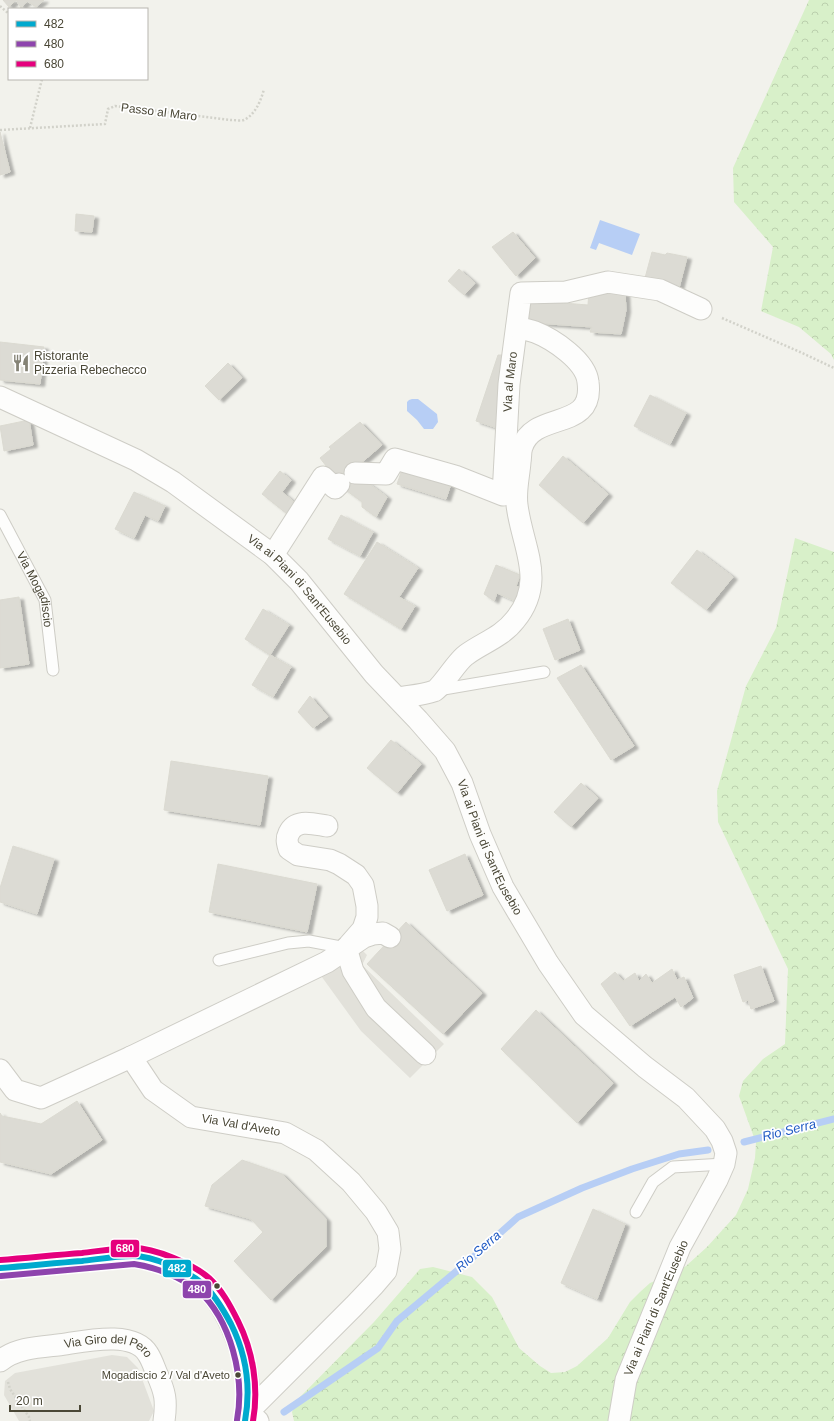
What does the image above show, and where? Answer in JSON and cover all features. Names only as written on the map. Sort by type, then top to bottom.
[{"type":"street","name":"Via al Maro","points":[[273,555],[323,477],[335,488],[347,478],[361,472],[386,474],[395,459],[456,476],[503,495],[509,384],[521,292],[566,292],[608,282],[660,290],[701,309]]},
{"type":"street","points":[[398,698],[435,690],[465,655],[501,634],[515,621],[524,608],[529,596],[531,586],[531,566],[517,504],[522,447],[534,431],[545,425],[574,416],[583,408],[588,398],[588,380],[585,371],[578,362],[551,340],[535,332],[517,327]]},
{"type":"street","name":"Via ai Piani di Sant'Eusebio","points":[[0,397],[136,460],[173,482],[273,555],[299,581],[374,674],[398,698],[444,751],[462,783],[480,834],[503,887],[563,985],[584,1015],[645,1067],[686,1098],[715,1129],[722,1141],[726,1153],[724,1164],[717,1180],[680,1247],[626,1380],[619,1421]]},
{"type":"street","points":[[327,826],[306,823],[296,825],[290,831],[286,841],[289,849],[298,855],[330,860],[348,869],[356,875],[363,885],[367,906],[367,917],[363,929],[346,948]]},
{"type":"street","points":[[0,1070],[15,1090],[41,1098],[131,1057],[327,962],[364,937],[383,933],[390,937]]},
{"type":"street","points":[[346,948],[352,971],[376,1008],[424,1054]]},
{"type":"street","name":"Via Val d'Aveto","points":[[131,1057],[153,1090],[191,1116],[285,1133],[316,1150],[351,1182],[376,1212],[388,1232],[390,1249],[386,1271],[250,1418]]},
{"type":"street","points":[[0,1268],[134,1256],[156,1259],[176,1267],[203,1284],[217,1300],[235,1335],[245,1363],[249,1390],[250,1418]]},
{"type":"street","name":"Via Giro del Pero","points":[[4,1370],[18,1351],[99,1339],[125,1339],[138,1345],[148,1353],[164,1391],[166,1406],[164,1421]]},
{"type":"lane","name":"Via Mogadiscio","points":[[0,515],[45,600],[53,670]]},
{"type":"lane","points":[[435,690],[544,672]]},
{"type":"lane","points":[[219,960],[288,943],[309,941],[346,948]]},
{"type":"lane","points":[[636,1212],[653,1182],[673,1168],[724,1164]]},
{"type":"path","points":[[0,6],[8,13]]},
{"type":"path","points":[[30,128],[42,80]]},
{"type":"path","name":"Passo al Maro","points":[[0,130],[105,124],[108,109],[115,106],[231,120],[243,120],[253,113],[260,101],[264,89]]},
{"type":"path","points":[[701,309],[834,368]]},
{"type":"path","points":[[4,1370],[10,1389],[29,1417],[30,1421]]},
{"type":"green space","points":[[809,0],[834,0],[834,360],[831,354],[799,327],[761,311],[773,247],[734,202],[733,168]]},
{"type":"green space","points":[[795,538],[834,552],[834,1421],[294,1421],[292,1412],[298,1399],[374,1322],[420,1269],[433,1267],[472,1277],[492,1297],[519,1348],[540,1366],[551,1373],[565,1372],[577,1366],[608,1338],[630,1302],[640,1292],[650,1283],[675,1273],[686,1266],[707,1247],[736,1215],[748,1189],[755,1158],[756,1143],[739,1096],[743,1081],[763,1059],[785,1044],[788,969],[718,822],[717,791],[746,686],[776,628]]},
{"type":"shaded area","points":[[361,949],[367,955],[362,965],[444,1044],[410,1078],[361,1031],[319,973]]},
{"type":"shaded area","points":[[112,1355],[127,1357],[138,1368],[154,1411],[149,1421],[19,1421],[4,1395],[5,1381],[15,1373]]},
{"type":"water","points":[[600,220],[640,234],[632,255],[599,243],[596,250],[590,248]]},
{"type":"water","points":[[412,399],[418,399],[437,414],[438,422],[433,429],[424,429],[407,411],[407,402]]},
{"type":"building","points":[[3,0],[16,0],[9,7]]},
{"type":"building","points":[[16,0],[44,0],[36,7],[27,1],[21,8]]},
{"type":"building","points":[[0,132],[10,172],[0,175]]},
{"type":"building","points":[[76,214],[94,216],[92,232],[75,231]]},
{"type":"building","points":[[513,232],[535,258],[516,276],[492,247]]},
{"type":"building","points":[[652,252],[687,257],[679,288],[645,278]]},
{"type":"building","points":[[459,269],[475,283],[464,295],[448,281]]},
{"type":"building","points":[[589,290],[625,293],[626,310],[621,334],[590,332],[592,327],[522,322],[525,300],[588,305]]},
{"type":"building","name":"Ristorante Pizzeria Rebechecco","points":[[0,342],[44,347],[40,384],[0,380]]},
{"type":"building","points":[[498,355],[511,355],[503,430],[476,421]]},
{"type":"building","points":[[228,363],[242,378],[219,400],[205,386]]},
{"type":"building","points":[[650,395],[686,413],[670,444],[634,426]]},
{"type":"building","points":[[29,420],[33,445],[4,451],[0,426]]},
{"type":"building","points":[[360,422],[382,445],[353,470],[356,474],[387,497],[376,517],[362,507],[362,502],[343,488],[320,458],[331,449],[329,447]]},
{"type":"building","points":[[563,456],[608,494],[583,523],[539,485]]},
{"type":"building","points":[[404,464],[453,478],[446,499],[397,484]]},
{"type":"building","points":[[280,471],[291,480],[282,492],[301,508],[292,518],[262,494]]},
{"type":"building","points":[[134,492],[165,506],[158,521],[145,515],[134,538],[115,529]]},
{"type":"building","points":[[341,515],[373,532],[360,556],[328,539]]},
{"type":"building","points":[[377,542],[418,568],[399,597],[415,606],[401,629],[344,594]]},
{"type":"building","points":[[697,550],[733,577],[706,610],[671,583]]},
{"type":"building","points":[[496,565],[520,575],[516,586],[521,588],[515,601],[497,593],[494,601],[484,594]]},
{"type":"building","points":[[19,597],[29,664],[0,668],[0,600]]},
{"type":"building","points":[[263,609],[289,625],[270,655],[245,639]]},
{"type":"building","points":[[568,619],[580,650],[555,660],[543,629]]},
{"type":"building","points":[[270,655],[291,667],[273,697],[252,685]]},
{"type":"building","points":[[581,665],[634,746],[611,760],[557,678]]},
{"type":"building","points":[[310,696],[328,717],[313,728],[298,712]]},
{"type":"building","points":[[391,740],[421,764],[397,793],[367,768]]},
{"type":"building","points":[[171,761],[268,776],[260,825],[164,810]]},
{"type":"building","points":[[581,783],[598,798],[571,827],[554,812]]},
{"type":"building","points":[[13,846],[54,859],[37,914],[0,902],[0,888]]},
{"type":"building","points":[[465,854],[483,895],[447,911],[429,870]]},
{"type":"building","points":[[218,864],[317,884],[307,932],[209,912]]},
{"type":"building","points":[[406,922],[482,993],[443,1034],[367,964]]},
{"type":"building","points":[[761,966],[774,1001],[751,1009],[748,1000],[743,1002],[734,975]]},
{"type":"building","points":[[672,969],[677,980],[684,977],[693,998],[681,1007],[675,997],[630,1026],[601,984],[615,972],[623,981],[635,973],[639,981],[646,974],[652,983]]},
{"type":"building","points":[[536,1010],[613,1083],[577,1123],[501,1049]]},
{"type":"building","points":[[77,1101],[102,1140],[51,1174],[0,1162],[0,1113],[2,1116],[41,1124]]},
{"type":"building","points":[[242,1160],[282,1174],[326,1219],[326,1247],[271,1300],[234,1261],[263,1232],[251,1219],[205,1206],[212,1185]]},
{"type":"building","points":[[593,1209],[625,1224],[597,1299],[561,1283]]},
{"type":"waterway","name":"Rio Serra","points":[[744,1142],[834,1119]]},
{"type":"waterway","name":"Rio Serra","points":[[284,1412],[378,1348],[397,1321],[471,1259],[518,1217],[582,1188],[632,1169],[679,1154],[708,1150]]},
{"type":"transit line","name":"680","points":[[0,1260],[133,1248],[162,1254],[193,1267],[209,1278],[218,1288],[232,1309],[248,1344],[255,1382],[255,1408],[253,1421]]},
{"type":"transit line","name":"482","points":[[0,1268],[133,1256],[160,1261],[189,1274],[203,1284],[218,1302],[236,1335],[244,1359],[246,1371],[247,1409],[245,1421]]},
{"type":"transit line","name":"480","points":[[1,1276],[134,1264],[154,1268],[179,1278],[198,1290],[209,1302],[227,1333],[237,1368],[239,1386],[237,1420]]},
{"type":"place","name":"Ristorante Pizzeria Rebechecco","points":[[21,363]]},
{"type":"place","name":"Mogadiscio 2 / Val d'Aveto","points":[[238,1375]]}]
